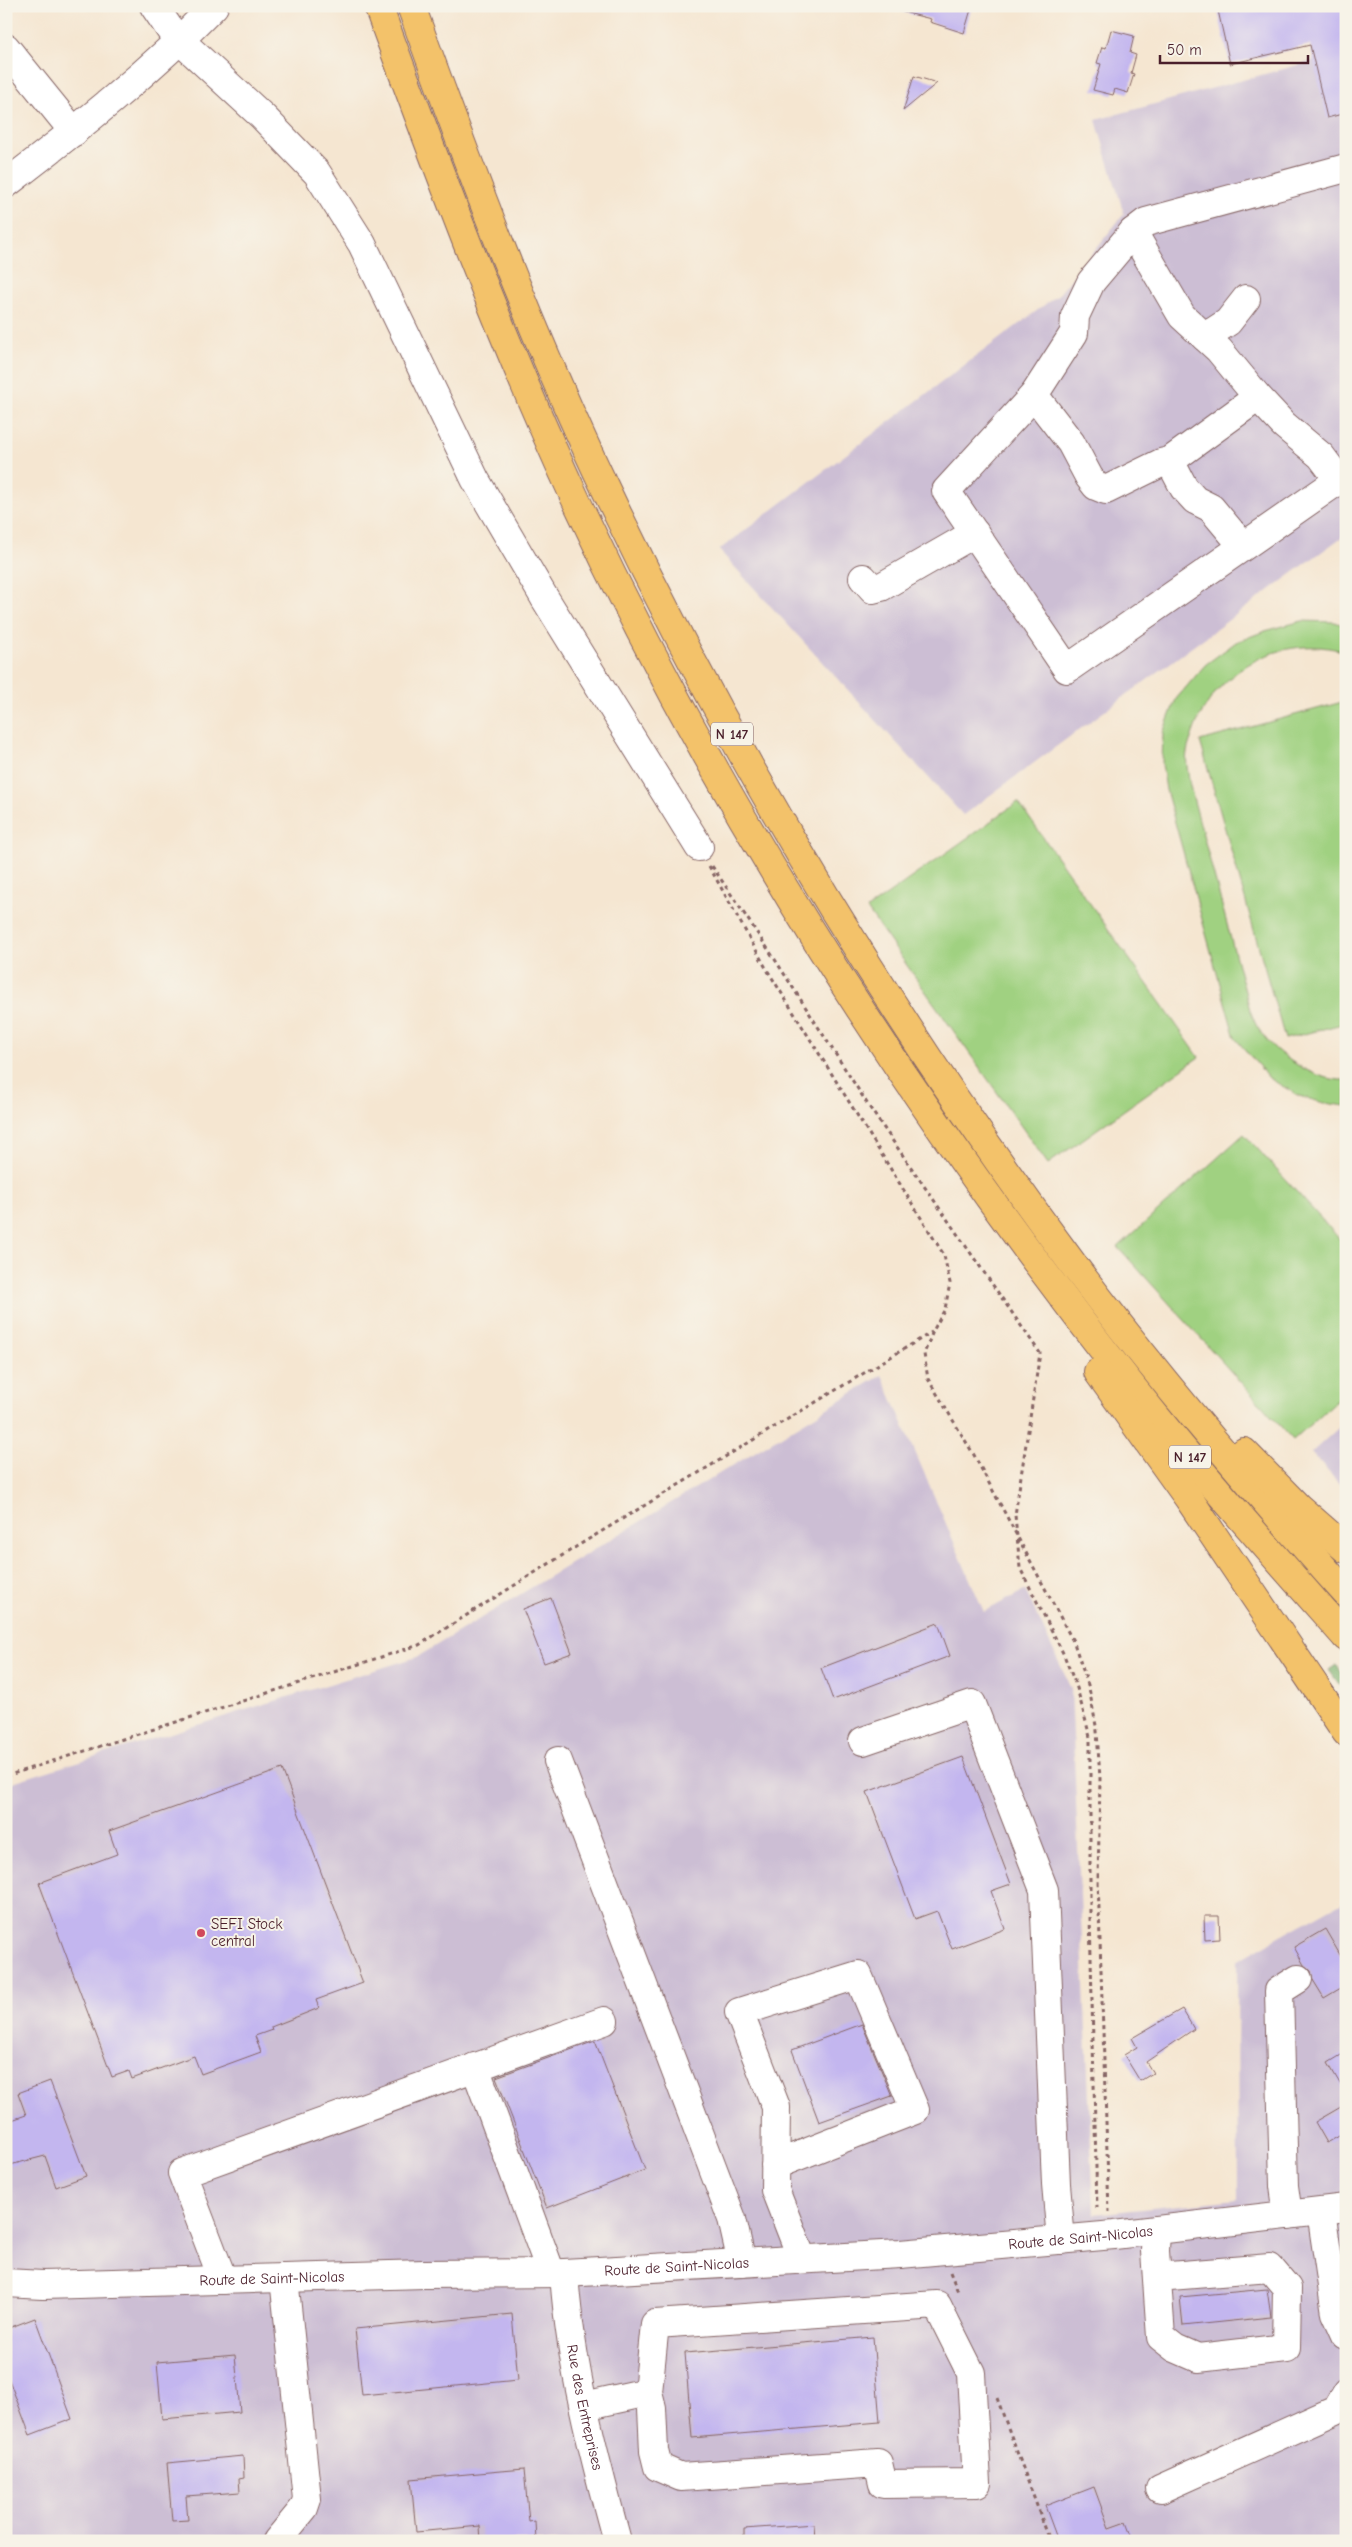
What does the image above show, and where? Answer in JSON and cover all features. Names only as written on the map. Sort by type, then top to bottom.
[{"type":"highway","name":"N 147","points":[[378,6],[511,356],[576,500],[661,669],[774,872],[872,1027],[957,1154],[1042,1271],[1125,1378],[1257,1536],[1346,1637]]},
{"type":"highway","name":"N 147","points":[[411,6],[471,174],[539,341],[605,489],[697,673],[803,861],[908,1027],[1006,1172],[1081,1274],[1174,1394],[1250,1486],[1346,1594]]},
{"type":"highway","points":[[1042,1271],[1052,1308],[1189,1499],[1346,1732]]},
{"type":"highway","points":[[1174,1394],[1213,1419],[1298,1507],[1346,1549]]},
{"type":"street","points":[[154,6],[164,23],[181,41],[263,117],[316,174],[327,189],[362,244],[475,479],[544,597],[699,847]]},
{"type":"street","points":[[6,184],[110,105],[181,41],[214,6]]},
{"type":"street","points":[[6,48],[74,132]]},
{"type":"street","points":[[1132,232],[1182,316],[1205,337],[1284,425],[1321,456],[1342,481],[1242,546],[1067,669],[946,491],[1034,395],[1074,333],[1075,316],[1091,282],[1132,232],[1146,222],[1346,168]]},
{"type":"street","points":[[1205,337],[1228,322],[1246,299]]},
{"type":"street","points":[[1034,395],[1070,443],[1096,486],[1106,490],[1161,463],[1170,461],[1248,405],[1256,395]]},
{"type":"street","points":[[1170,461],[1184,488],[1195,500],[1211,508],[1242,546]]},
{"type":"street","points":[[863,578],[873,589],[882,587],[975,533]]},
{"type":"street","points":[[864,1741],[972,1704],[1044,1890],[1056,2184],[1061,2240]]},
{"type":"street","points":[[558,1761],[732,2219],[742,2263]]},
{"type":"street","points":[[775,2164],[915,2110],[858,1975],[739,2012],[776,2107],[775,2164],[775,2190],[802,2260]]},
{"type":"street","points":[[1288,2215],[1284,2186],[1279,1991],[1298,1979]]},
{"type":"street","points":[[224,2280],[182,2173],[604,2021]]},
{"type":"street","name":"Rue des Entreprises","points":[[475,2067],[558,2273],[594,2455],[617,2541]]},
{"type":"street","points":[[1333,2210],[1336,2313],[1346,2335]]},
{"type":"street","name":"Route de Saint-Nicolas","points":[[6,2283],[43,2285],[558,2273],[802,2260],[1061,2240],[1333,2210]]},
{"type":"street","points":[[1156,2230],[1157,2277],[1161,2337],[1174,2348],[1198,2358],[1286,2348],[1287,2288],[1270,2268],[1157,2277]]},
{"type":"street","points":[[277,2541],[304,2508],[307,2499],[284,2278]]},
{"type":"street","points":[[948,2301],[971,2373],[977,2482],[883,2484],[878,2463],[681,2476],[658,2467],[654,2451],[652,2408],[648,2392],[655,2324],[948,2301]]},
{"type":"street","points":[[584,2406],[648,2392]]},
{"type":"street","points":[[1160,2489],[1336,2410],[1346,2392]]},
{"type":"path","points":[[699,847],[766,968],[944,1255],[950,1283],[945,1309],[933,1331],[924,1354],[928,1379],[974,1455],[1074,1643],[1089,1688],[1097,1731],[1100,1779],[1098,1880],[1107,2205],[1114,2235]]},
{"type":"path","points":[[699,847],[774,958],[872,1111],[1040,1353],[1015,1515],[1020,1568],[1064,1655],[1077,1688],[1090,1736],[1090,1916],[1098,2208]]},
{"type":"path","points":[[6,1776],[419,1645],[579,1545],[933,1331]]},
{"type":"path","points":[[948,2301],[949,2269]]},
{"type":"path","points":[[996,2396],[1050,2541]]},
{"type":"path","points":[[6,2529],[11,2541]]},
{"type":"shaded area","points":[[1346,52],[1346,534],[963,815],[719,550],[1059,294],[1124,214],[1096,120]]},
{"type":"shaded area","points":[[882,1375],[984,1612],[1025,1590],[1071,1688],[1094,2214],[1238,2199],[1237,1961],[1346,1900],[1346,2541],[6,2541],[6,1784],[417,1657]]},
{"type":"shaded area","points":[[1346,1421],[1346,1491],[1311,1453]]},
{"type":"green space","points":[[1302,621],[1335,622],[1346,626],[1346,652],[1322,647],[1298,648],[1275,652],[1253,662],[1234,675],[1217,691],[1203,711],[1188,747],[1187,765],[1190,786],[1255,1024],[1267,1040],[1286,1058],[1322,1077],[1346,1080],[1346,1106],[1324,1103],[1299,1096],[1269,1078],[1235,1038],[1166,790],[1162,764],[1163,733],[1176,699],[1205,665],[1236,642],[1265,631]]},
{"type":"green space","points":[[1346,701],[1346,1023],[1285,1039],[1200,741]]},
{"type":"green space","points":[[1018,802],[1199,1057],[1048,1164],[867,909]]},
{"type":"green space","points":[[1244,1134],[1346,1246],[1346,1392],[1293,1440],[1118,1247]]},
{"type":"green space","points":[[1336,1665],[1346,1676],[1346,1694],[1329,1670]]},
{"type":"building","points":[[903,6],[972,6],[964,33],[930,22],[931,19],[903,12]]},
{"type":"building","points":[[1217,6],[1346,6],[1346,113],[1327,118],[1310,45],[1230,64]]},
{"type":"building","points":[[1111,30],[1134,36],[1130,53],[1136,55],[1131,73],[1134,74],[1128,93],[1115,89],[1113,95],[1093,90],[1101,64],[1097,63],[1102,47],[1106,48]]},
{"type":"building","points":[[914,76],[937,83],[903,111]]},
{"type":"building","points":[[551,1598],[572,1653],[544,1663],[523,1609]]},
{"type":"building","points":[[938,1623],[950,1656],[833,1700],[821,1668]]},
{"type":"building","points":[[963,1757],[1011,1884],[991,1891],[1005,1929],[952,1949],[937,1911],[915,1919],[867,1792]]},
{"type":"building","name":"SEFI Stock central","points":[[282,1769],[363,1983],[316,2000],[319,2008],[271,2027],[272,2030],[255,2036],[261,2052],[201,2074],[194,2056],[132,2079],[129,2071],[112,2077],[39,1883],[117,1854],[109,1831]]},
{"type":"building","points":[[1204,1916],[1219,1916],[1220,1939],[1205,1940]]},
{"type":"building","points":[[1325,1929],[1346,1965],[1346,1985],[1324,1998],[1313,1980],[1311,1971],[1304,1965],[1294,1947]]},
{"type":"building","points":[[1182,2009],[1194,2029],[1146,2062],[1153,2073],[1140,2081],[1124,2055],[1137,2047],[1132,2038]]},
{"type":"building","points":[[862,2024],[892,2096],[819,2122],[792,2050]]},
{"type":"building","points":[[595,2041],[645,2170],[547,2208],[496,2077]]},
{"type":"building","points":[[1346,2052],[1346,2094],[1328,2063]]},
{"type":"building","points":[[50,2081],[86,2176],[56,2187],[45,2156],[6,2166],[6,2122],[26,2115],[18,2093]]},
{"type":"building","points":[[1346,2104],[1346,2132],[1327,2143],[1315,2122]]},
{"type":"building","points":[[1267,2289],[1271,2317],[1183,2326],[1180,2297]]},
{"type":"building","points":[[512,2314],[518,2380],[362,2395],[355,2329]]},
{"type":"building","points":[[35,2318],[72,2419],[30,2435],[6,2372],[6,2329]]},
{"type":"building","points":[[873,2337],[880,2422],[692,2438],[685,2353]]},
{"type":"building","points":[[235,2355],[240,2412],[162,2419],[157,2362]]},
{"type":"building","points":[[243,2456],[244,2478],[239,2479],[240,2492],[186,2496],[188,2520],[172,2521],[167,2463]]},
{"type":"building","points":[[524,2469],[529,2522],[535,2521],[536,2541],[481,2541],[480,2526],[416,2532],[411,2479]]},
{"type":"building","points":[[1094,2487],[1109,2528],[1126,2522],[1133,2541],[1058,2541],[1045,2506]]},
{"type":"building","points":[[814,2524],[815,2541],[744,2541],[744,2529]]},
{"type":"place","name":"SEFI Stock central","points":[[201,1933]]}]
